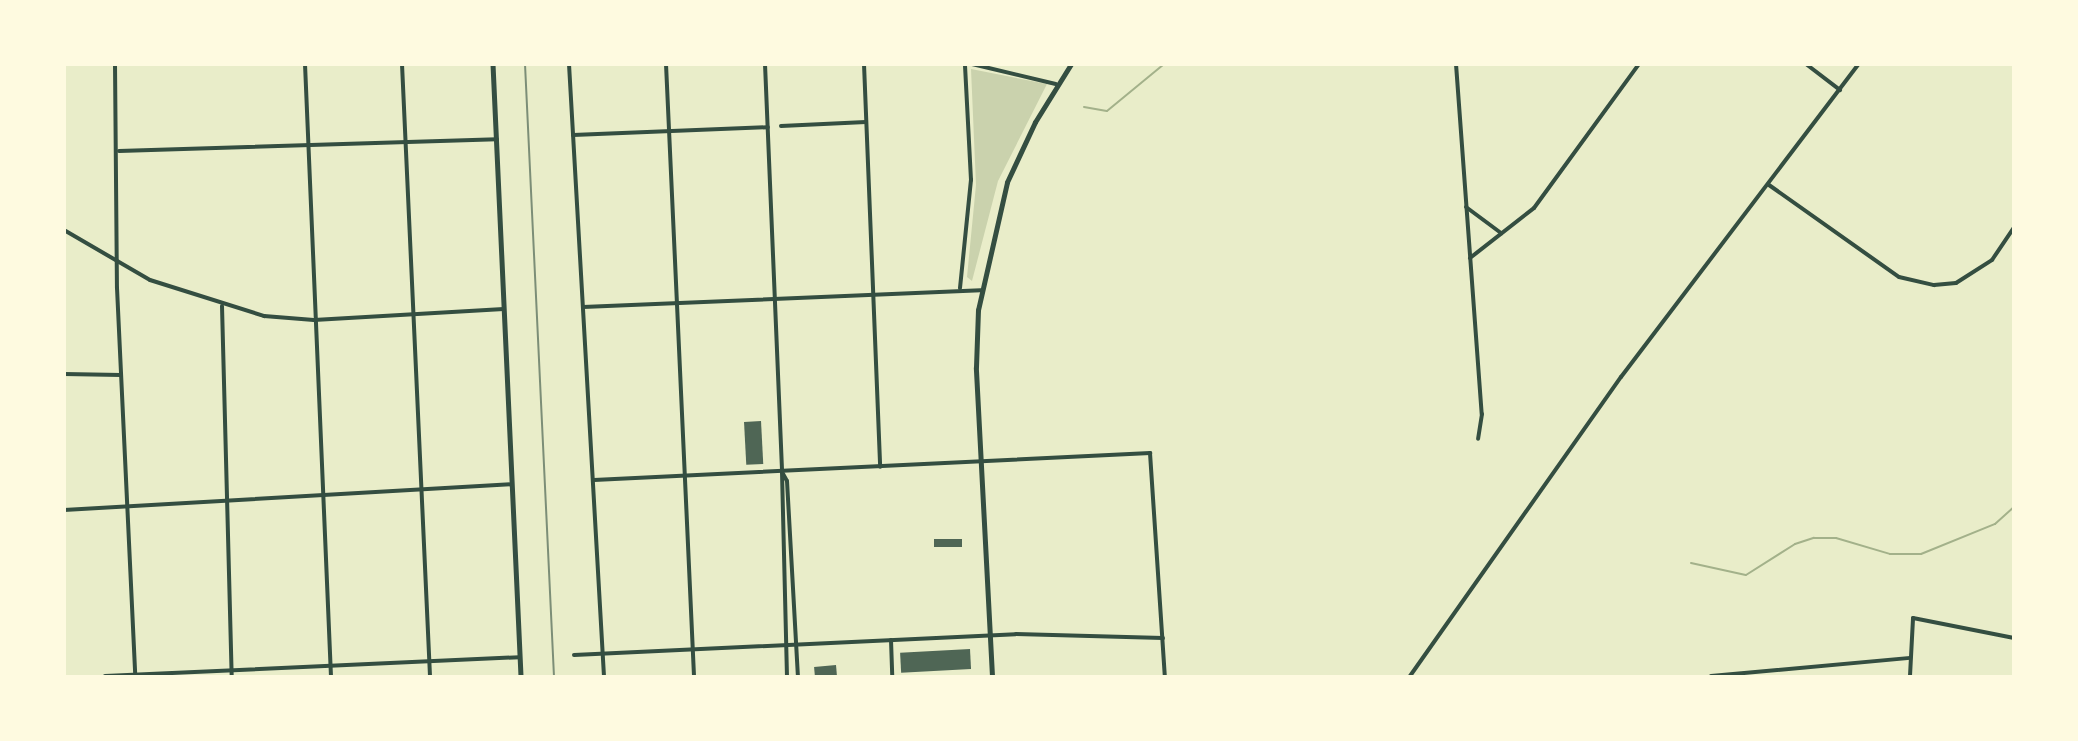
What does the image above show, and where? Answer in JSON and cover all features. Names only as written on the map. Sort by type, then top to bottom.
[{"type":"main road","points":[[493,64],[521,676]]},
{"type":"main road","points":[[992,676],[976,358],[981,290],[1007,183],[1056,84],[1071,64]]},
{"type":"street","points":[[115,64],[121,375],[135,676]]},
{"type":"street","points":[[305,64],[314,320],[331,676]]},
{"type":"street","points":[[402,64],[430,676]]},
{"type":"street","points":[[569,64],[604,676]]},
{"type":"street","points":[[666,64],[678,302],[683,476],[694,676]]},
{"type":"street","points":[[765,64],[782,472],[798,676]]},
{"type":"street","points":[[864,64],[880,467]]},
{"type":"street","points":[[960,288],[971,180],[965,64]]},
{"type":"street","points":[[972,64],[1056,84]]},
{"type":"street","points":[[1456,64],[1482,414],[1478,440]]},
{"type":"street","points":[[1470,258],[1534,208],[1639,64]]},
{"type":"street","points":[[1806,64],[1840,90]]},
{"type":"street","points":[[1410,676],[1621,377],[1859,64]]},
{"type":"street","points":[[781,126],[866,122]]},
{"type":"street","points":[[573,135],[768,127]]},
{"type":"street","points":[[118,151],[497,139]]},
{"type":"street","points":[[1769,185],[1899,277],[1934,285],[1956,283],[1992,260],[2013,227]]},
{"type":"street","points":[[1466,206],[1501,233]]},
{"type":"street","points":[[64,230],[119,266],[222,306],[314,320],[504,309]]},
{"type":"street","points":[[583,307],[960,288],[981,290]]},
{"type":"street","points":[[222,306],[225,497],[232,676]]},
{"type":"street","points":[[64,374],[121,375]]},
{"type":"street","points":[[594,480],[1150,453],[1166,676]]},
{"type":"street","points":[[782,472],[778,480],[787,676]]},
{"type":"street","points":[[64,510],[127,503],[225,497],[511,484]]},
{"type":"street","points":[[1910,676],[1913,618],[2013,638]]},
{"type":"street","points":[[574,655],[991,635],[1163,638]]},
{"type":"street","points":[[891,640],[892,676]]},
{"type":"street","points":[[105,676],[520,657]]},
{"type":"street","points":[[1711,676],[1910,658]]},
{"type":"green space","points":[[971,69],[1047,84],[998,181],[972,281],[967,277],[976,185]]},
{"type":"building","points":[[761,421],[763,464],[746,465],[744,422]]},
{"type":"building","points":[[934,539],[962,539],[962,547],[934,547]]},
{"type":"building","points":[[970,649],[971,669],[901,673],[900,653]]},
{"type":"building","points":[[836,665],[837,676],[815,676],[814,667]]},
{"type":"waterway","points":[[1084,107],[1107,111],[1164,64]]},
{"type":"waterway","points":[[1691,563],[1746,575],[1795,544],[1814,538],[1836,538],[1890,554],[1921,554],[1995,524],[2014,507]]},
{"type":"railway","points":[[525,64],[554,676]]}]
